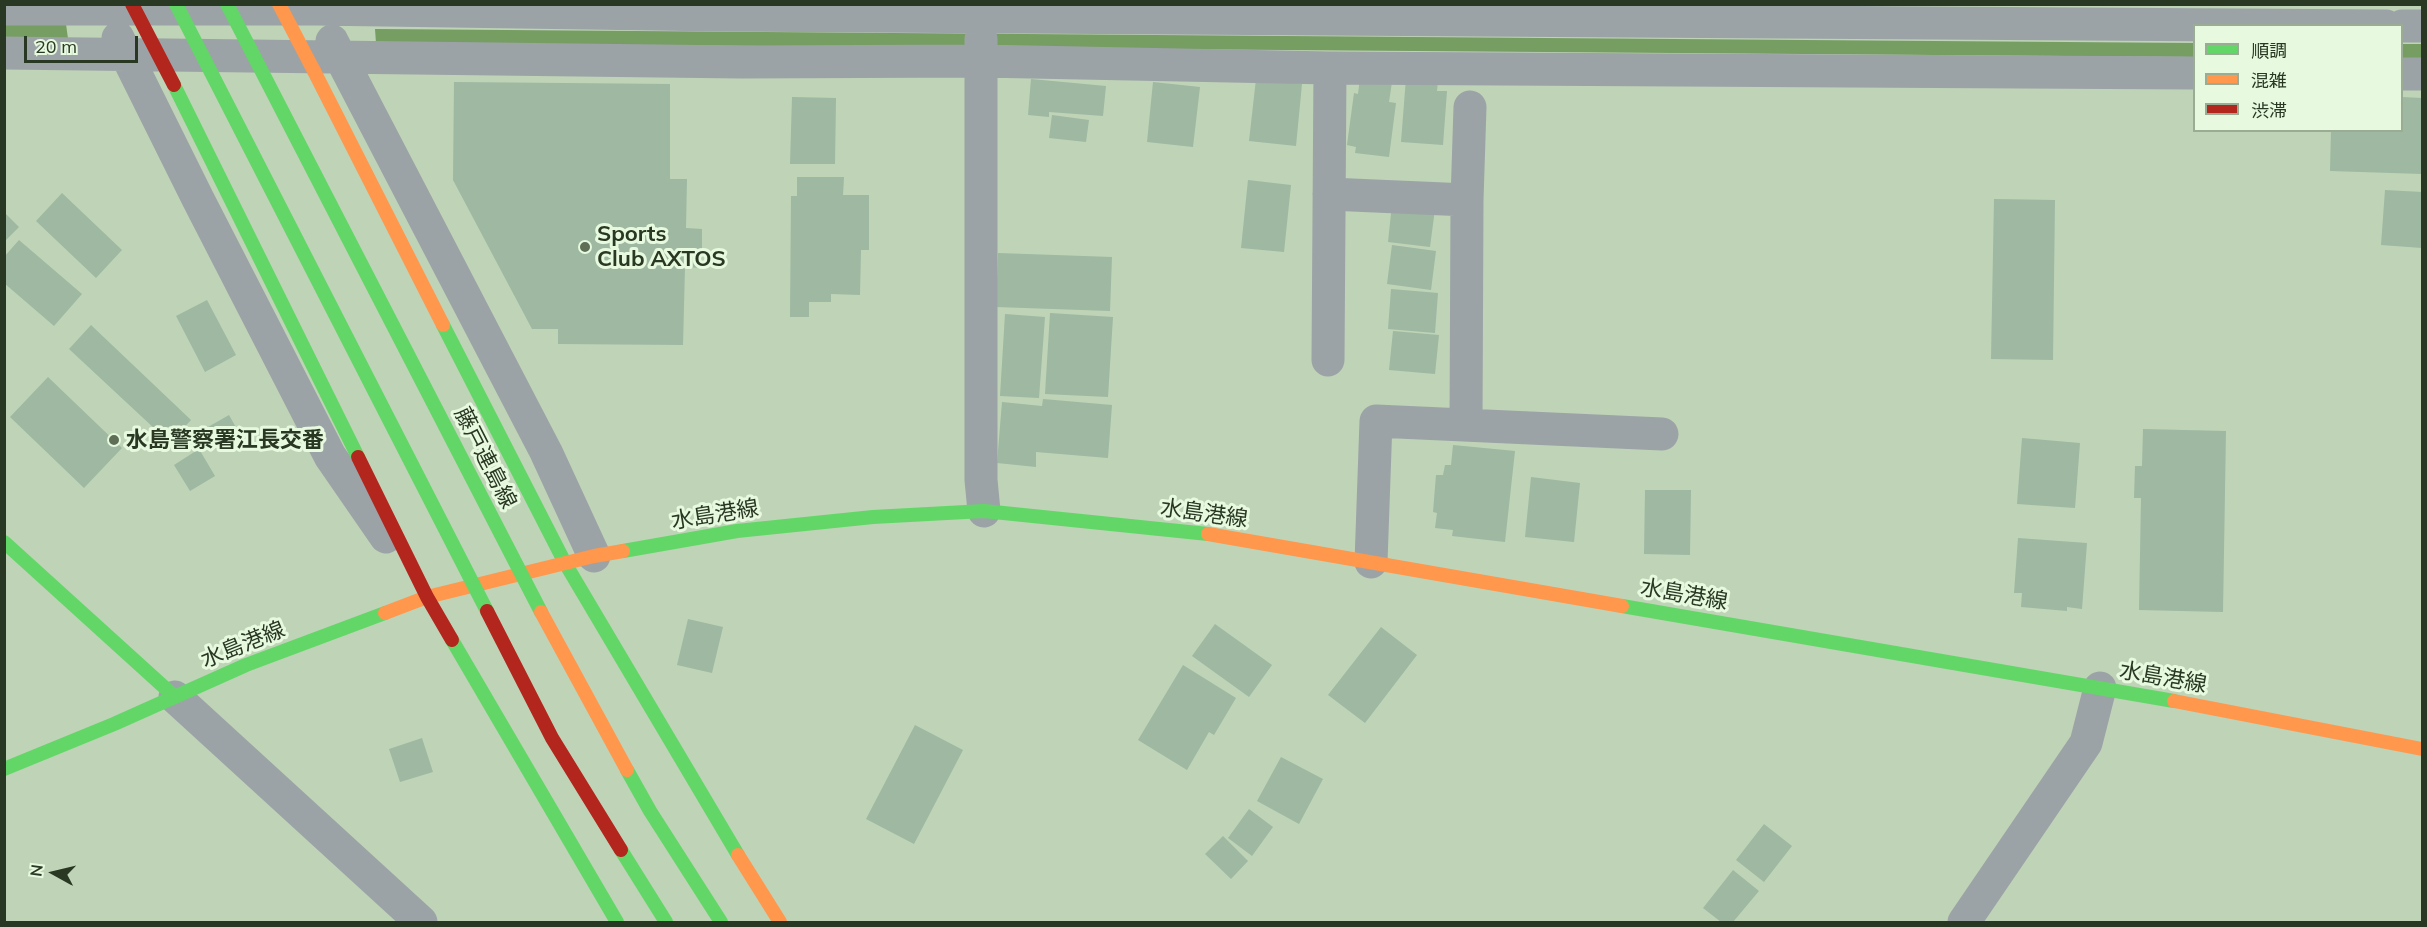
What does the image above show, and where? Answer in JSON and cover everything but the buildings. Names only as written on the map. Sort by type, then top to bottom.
[{"type":"main road","points":[[176,4],[552,738],[666,922]]},
{"type":"main road","name":"藤戸連島線","points":[[227,4],[559,647],[650,811],[722,922]]},
{"type":"main road","points":[[279,4],[327,64]]},
{"type":"main road","points":[[112,6],[174,85],[427,597],[617,922]]},
{"type":"main road","name":"水島港線","points":[[4,769],[246,665],[427,597],[579,560],[738,531],[873,517],[984,511],[1188,531],[2100,688],[2284,721],[2422,749]]},
{"type":"main road","points":[[4,542],[175,697]]},
{"type":"main road","points":[[579,560],[709,808],[780,922]]},
{"type":"street","points":[[112,6],[126,55],[330,456],[427,597]]},
{"type":"street","points":[[4,9],[112,6],[487,8],[981,32],[2193,27]]},
{"type":"street","points":[[315,7],[327,64],[546,452],[579,560]]},
{"type":"street","points":[[2403,26],[2422,26]]},
{"type":"street","points":[[981,32],[981,480],[984,511]]},
{"type":"street","points":[[4,53],[126,55],[327,64],[741,62],[981,32],[1330,68],[2193,73]]},
{"type":"street","points":[[1328,360],[1330,68]]},
{"type":"street","points":[[2403,74],[2422,74]]},
{"type":"street","points":[[1466,425],[1467,200],[1470,107]]},
{"type":"street","points":[[1329,194],[1467,200]]},
{"type":"street","points":[[1371,562],[1376,421],[1662,434]]},
{"type":"street","points":[[1964,922],[2086,743],[2100,688]]},
{"type":"street","points":[[175,697],[421,922]]},
{"type":"shaded area","points":[[5,23],[66,24],[69,46],[5,45]]},
{"type":"shaded area","points":[[375,29],[2193,43],[2193,57],[376,43]]},
{"type":"shaded area","points":[[2403,44],[2422,44],[2422,58],[2403,58]]},
{"type":"traffic: fast","points":[[176,4],[487,611]]},
{"type":"traffic: fast","points":[[227,4],[541,612]]},
{"type":"traffic: fast","points":[[174,85],[358,457]]},
{"type":"traffic: fast","points":[[443,325],[565,563],[738,855]]},
{"type":"traffic: fast","points":[[623,551],[737,531],[873,517],[984,511],[1208,534]]},
{"type":"traffic: fast","points":[[4,542],[175,697]]},
{"type":"traffic: fast","points":[[1622,606],[2174,701]]},
{"type":"traffic: fast","points":[[4,769],[114,724],[246,665],[385,613]]},
{"type":"traffic: fast","points":[[452,640],[617,922]]},
{"type":"traffic: fast","points":[[627,770],[650,811],[721,922]]},
{"type":"traffic: fast","points":[[621,850],[666,922]]},
{"type":"traffic: slow","points":[[279,4],[314,71]]},
{"type":"traffic: slow","points":[[314,71],[443,325]]},
{"type":"traffic: slow","points":[[1208,534],[1622,606]]},
{"type":"traffic: slow","points":[[385,613],[427,597],[623,551]]},
{"type":"traffic: slow","points":[[541,612],[627,770]]},
{"type":"traffic: slow","points":[[2174,701],[2422,749]]},
{"type":"traffic: slow","points":[[738,855],[780,922]]},
{"type":"traffic: jam","points":[[132,4],[174,85]]},
{"type":"traffic: jam","points":[[358,457],[427,597],[452,640]]},
{"type":"traffic: jam","points":[[487,611],[552,738],[621,850]]},
{"type":"place","name":"Sports Club AXTOS","points":[[585,247]]},
{"type":"place","name":"水島警察署江長交番","points":[[114,440]]}]
